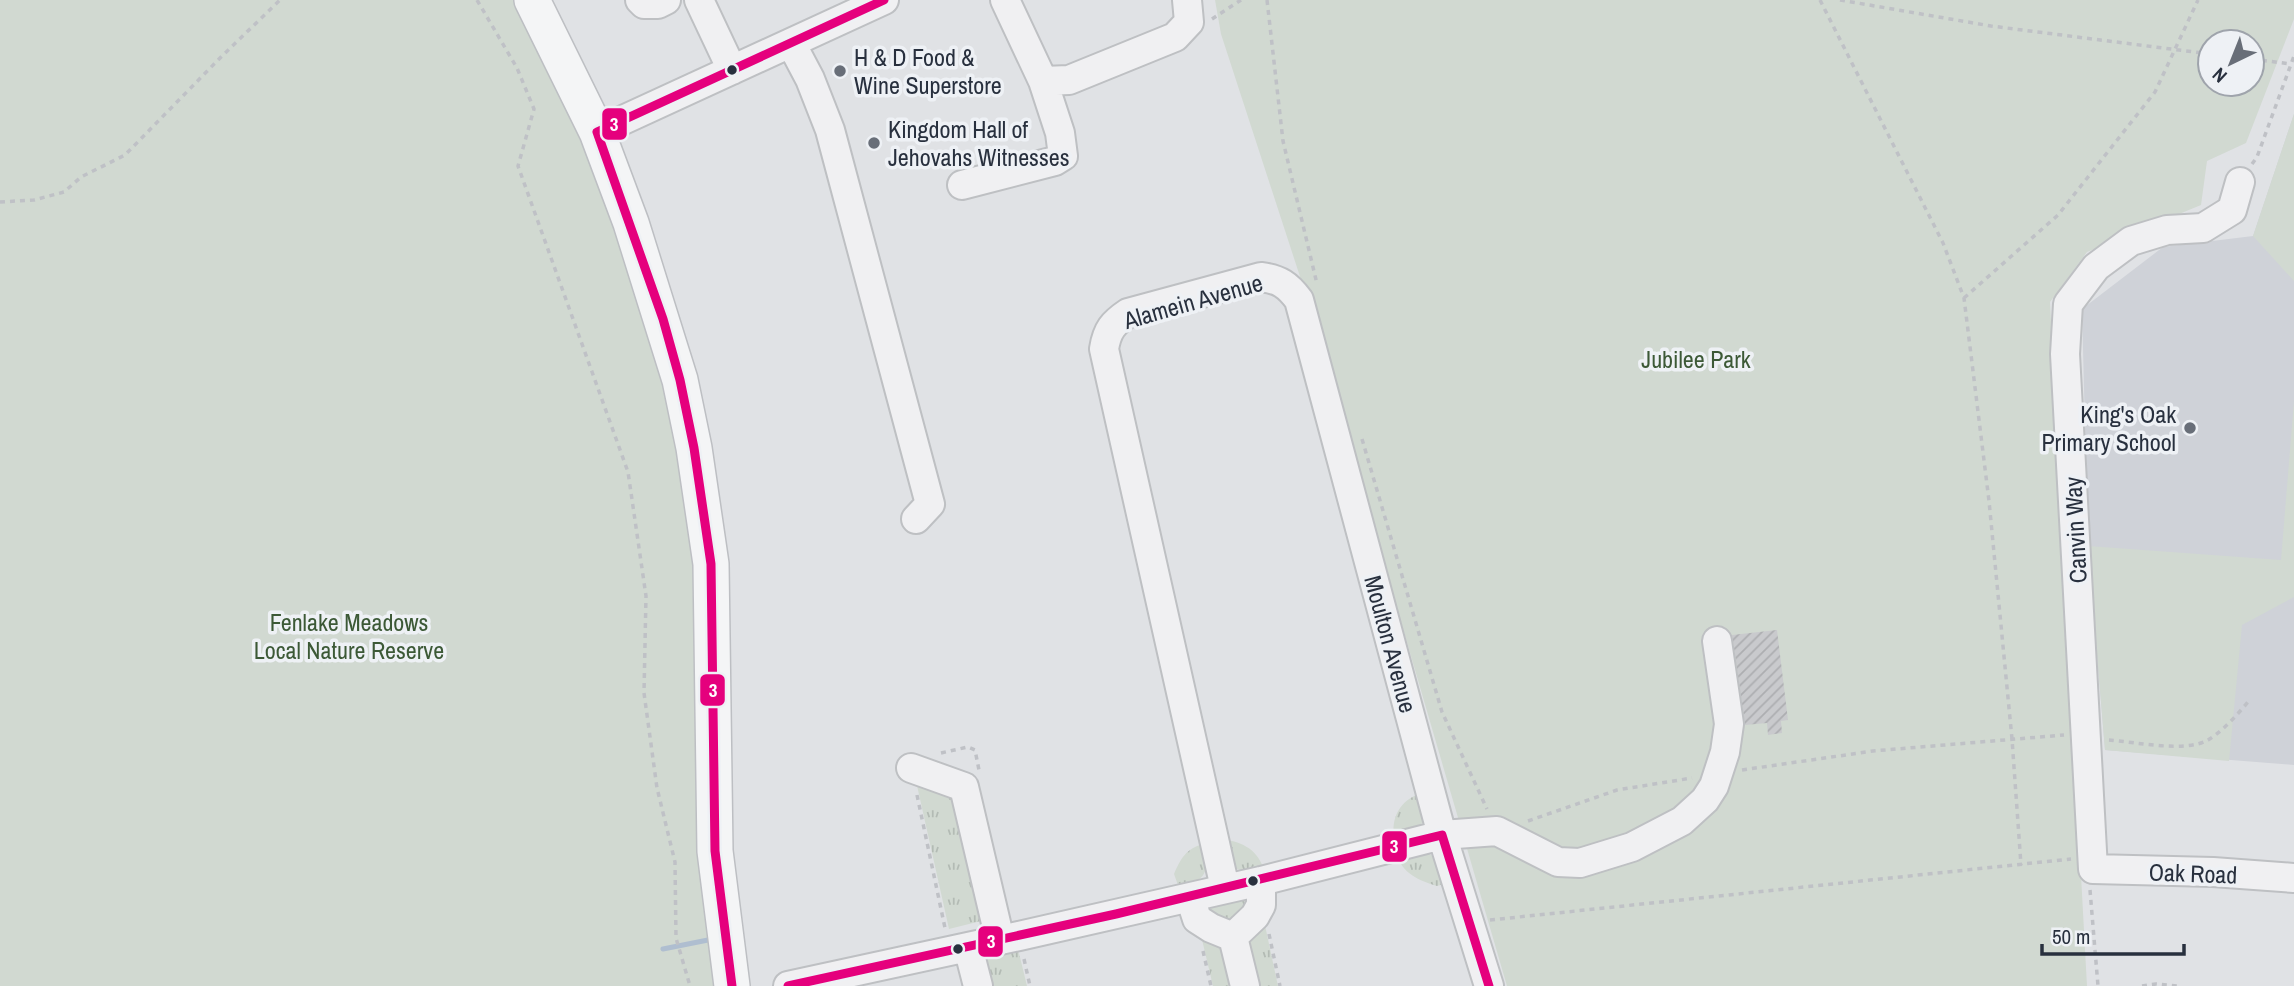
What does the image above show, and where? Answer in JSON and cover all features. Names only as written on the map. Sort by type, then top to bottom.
[{"type":"main road","points":[[532,0],[597,132],[663,319],[680,380],[694,448],[711,564],[715,851],[732,986]]},
{"type":"street","points":[[640,0],[644,4],[658,4],[666,0]]},
{"type":"street","points":[[699,0],[732,70]]},
{"type":"street","points":[[597,132],[791,43],[851,7],[884,0]]},
{"type":"street","points":[[962,185],[1055,161],[1063,156],[1060,133],[1043,81],[1004,0]]},
{"type":"street","points":[[1043,81],[1069,80],[1175,37],[1188,11]]},
{"type":"street","points":[[791,43],[810,79],[830,130],[932,511]]},
{"type":"street","name":"Canvin Way","points":[[2093,869],[2065,354],[2068,304],[2096,267],[2131,241],[2167,230],[2203,228],[2232,211],[2240,183]]},
{"type":"street","name":"Alamein Avenue","points":[[1225,888],[1104,349],[1106,336],[1113,323],[1129,313],[1261,277],[1276,279],[1290,287],[1308,292]]},
{"type":"street","name":"Moulton Avenue","points":[[1308,292],[1442,835],[1489,986]]},
{"type":"street","points":[[788,986],[1010,938],[1194,908],[1225,888],[1261,893],[1442,835],[1497,831],[1558,862],[1580,863],[1632,847],[1682,821],[1705,800],[1719,773],[1729,724],[1717,641]]},
{"type":"street","points":[[911,768],[964,787],[1010,938]]},
{"type":"street","name":"Oak Road","points":[[2093,869],[2294,878]]},
{"type":"street","points":[[1233,937],[1255,916],[1261,893]]},
{"type":"street","points":[[1194,908],[1212,928],[1233,937]]},
{"type":"street","points":[[1233,937],[1245,986]]},
{"type":"street","points":[[968,947],[978,986]]},
{"type":"path","points":[[0,202],[34,200],[64,192],[81,177],[125,155],[220,57],[280,0]]},
{"type":"path","points":[[477,0],[517,68],[534,110],[518,166],[628,472],[646,596],[644,693],[657,788],[675,862],[676,938],[690,986]]},
{"type":"path","points":[[1188,11],[1213,19],[1241,0]]},
{"type":"path","points":[[1267,0],[1283,141],[1308,292]]},
{"type":"path","points":[[1819,0],[1942,243],[1964,298],[1989,501],[2021,865]]},
{"type":"path","points":[[1840,0],[1991,26],[2196,52]]},
{"type":"path","points":[[1964,298],[2058,215],[2155,92],[2198,0]]},
{"type":"path","points":[[2240,183],[2257,157],[2294,56]]},
{"type":"path","points":[[2266,61],[2291,64]]},
{"type":"path","points":[[1360,432],[1442,712],[1497,831],[1617,790],[1874,751],[2085,733],[2104,739],[2185,746],[2206,741],[2227,726],[2248,702]]},
{"type":"path","points":[[1471,922],[2075,859],[2093,869],[2090,886],[2098,986]]},
{"type":"path","points":[[1261,893],[1280,986]]},
{"type":"path","points":[[1194,908],[1211,986]]},
{"type":"path","points":[[1010,938],[1030,986]]},
{"type":"path","points":[[2141,986],[2178,986]]},
{"type":"shaded area","name":"King's Oak Primary School","points":[[2294,114],[2294,765],[2105,750],[2088,546],[2082,309],[2163,247],[2253,236]]},
{"type":"green space","name":"Fenlake Meadows Local Nature Reserve","points":[[0,0],[516,0],[591,149],[670,384],[697,572],[721,986],[0,986]]},
{"type":"green space","name":"Jubilee Park","points":[[1215,0],[2294,0],[2294,19],[2266,91],[2266,28],[2196,28],[2196,98],[2263,98],[2246,143],[2207,161],[2201,205],[2087,252],[2050,302],[2087,986],[1507,986],[1305,292],[1221,34]]},
{"type":"green space","points":[[2294,114],[2294,281],[2253,236]]},
{"type":"green space","points":[[2294,401],[2294,597],[2242,625],[2229,761],[2105,750],[2088,546],[2281,560]]},
{"type":"green space","points":[[916,781],[956,792],[985,920],[949,929]]},
{"type":"green space","points":[[1421,793],[1424,819],[1421,824],[1412,832],[1394,838],[1394,823],[1399,810],[1408,800]]},
{"type":"green space","points":[[1220,839],[1252,850],[1263,867],[1239,870],[1230,862]]},
{"type":"green space","points":[[1203,844],[1206,861],[1204,874],[1195,882],[1179,888],[1174,874],[1179,863],[1188,851]]},
{"type":"green space","points":[[1422,851],[1436,859],[1447,883],[1437,886],[1418,879],[1407,871],[1397,854]]},
{"type":"green space","points":[[1249,895],[1249,909],[1228,923],[1217,922],[1201,903]]},
{"type":"green space","points":[[1263,916],[1278,986],[1251,986],[1246,963],[1249,927]]},
{"type":"green space","points":[[1199,927],[1222,942],[1231,986],[1213,986]]},
{"type":"green space","points":[[1017,945],[1027,986],[986,986],[985,953]]},
{"type":"building","points":[[1777,630],[1788,720],[1781,721],[1782,733],[1768,735],[1767,723],[1745,725],[1732,635]]},
{"type":"waterway","points":[[663,949],[708,940]]},
{"type":"transit line","name":"3","points":[[732,986],[715,851],[711,564],[694,448],[680,380],[663,319],[597,132],[884,0]]},
{"type":"transit line","name":"3","points":[[788,986],[1116,914],[1442,835],[1489,986]]},
{"type":"place","name":"H & D Food & Wine Superstore","points":[[840,71]]},
{"type":"place","name":"Kingdom Hall of Jehovahs Witnesses","points":[[874,143]]},
{"type":"place","name":"King's Oak Primary School","points":[[2190,428]]}]
